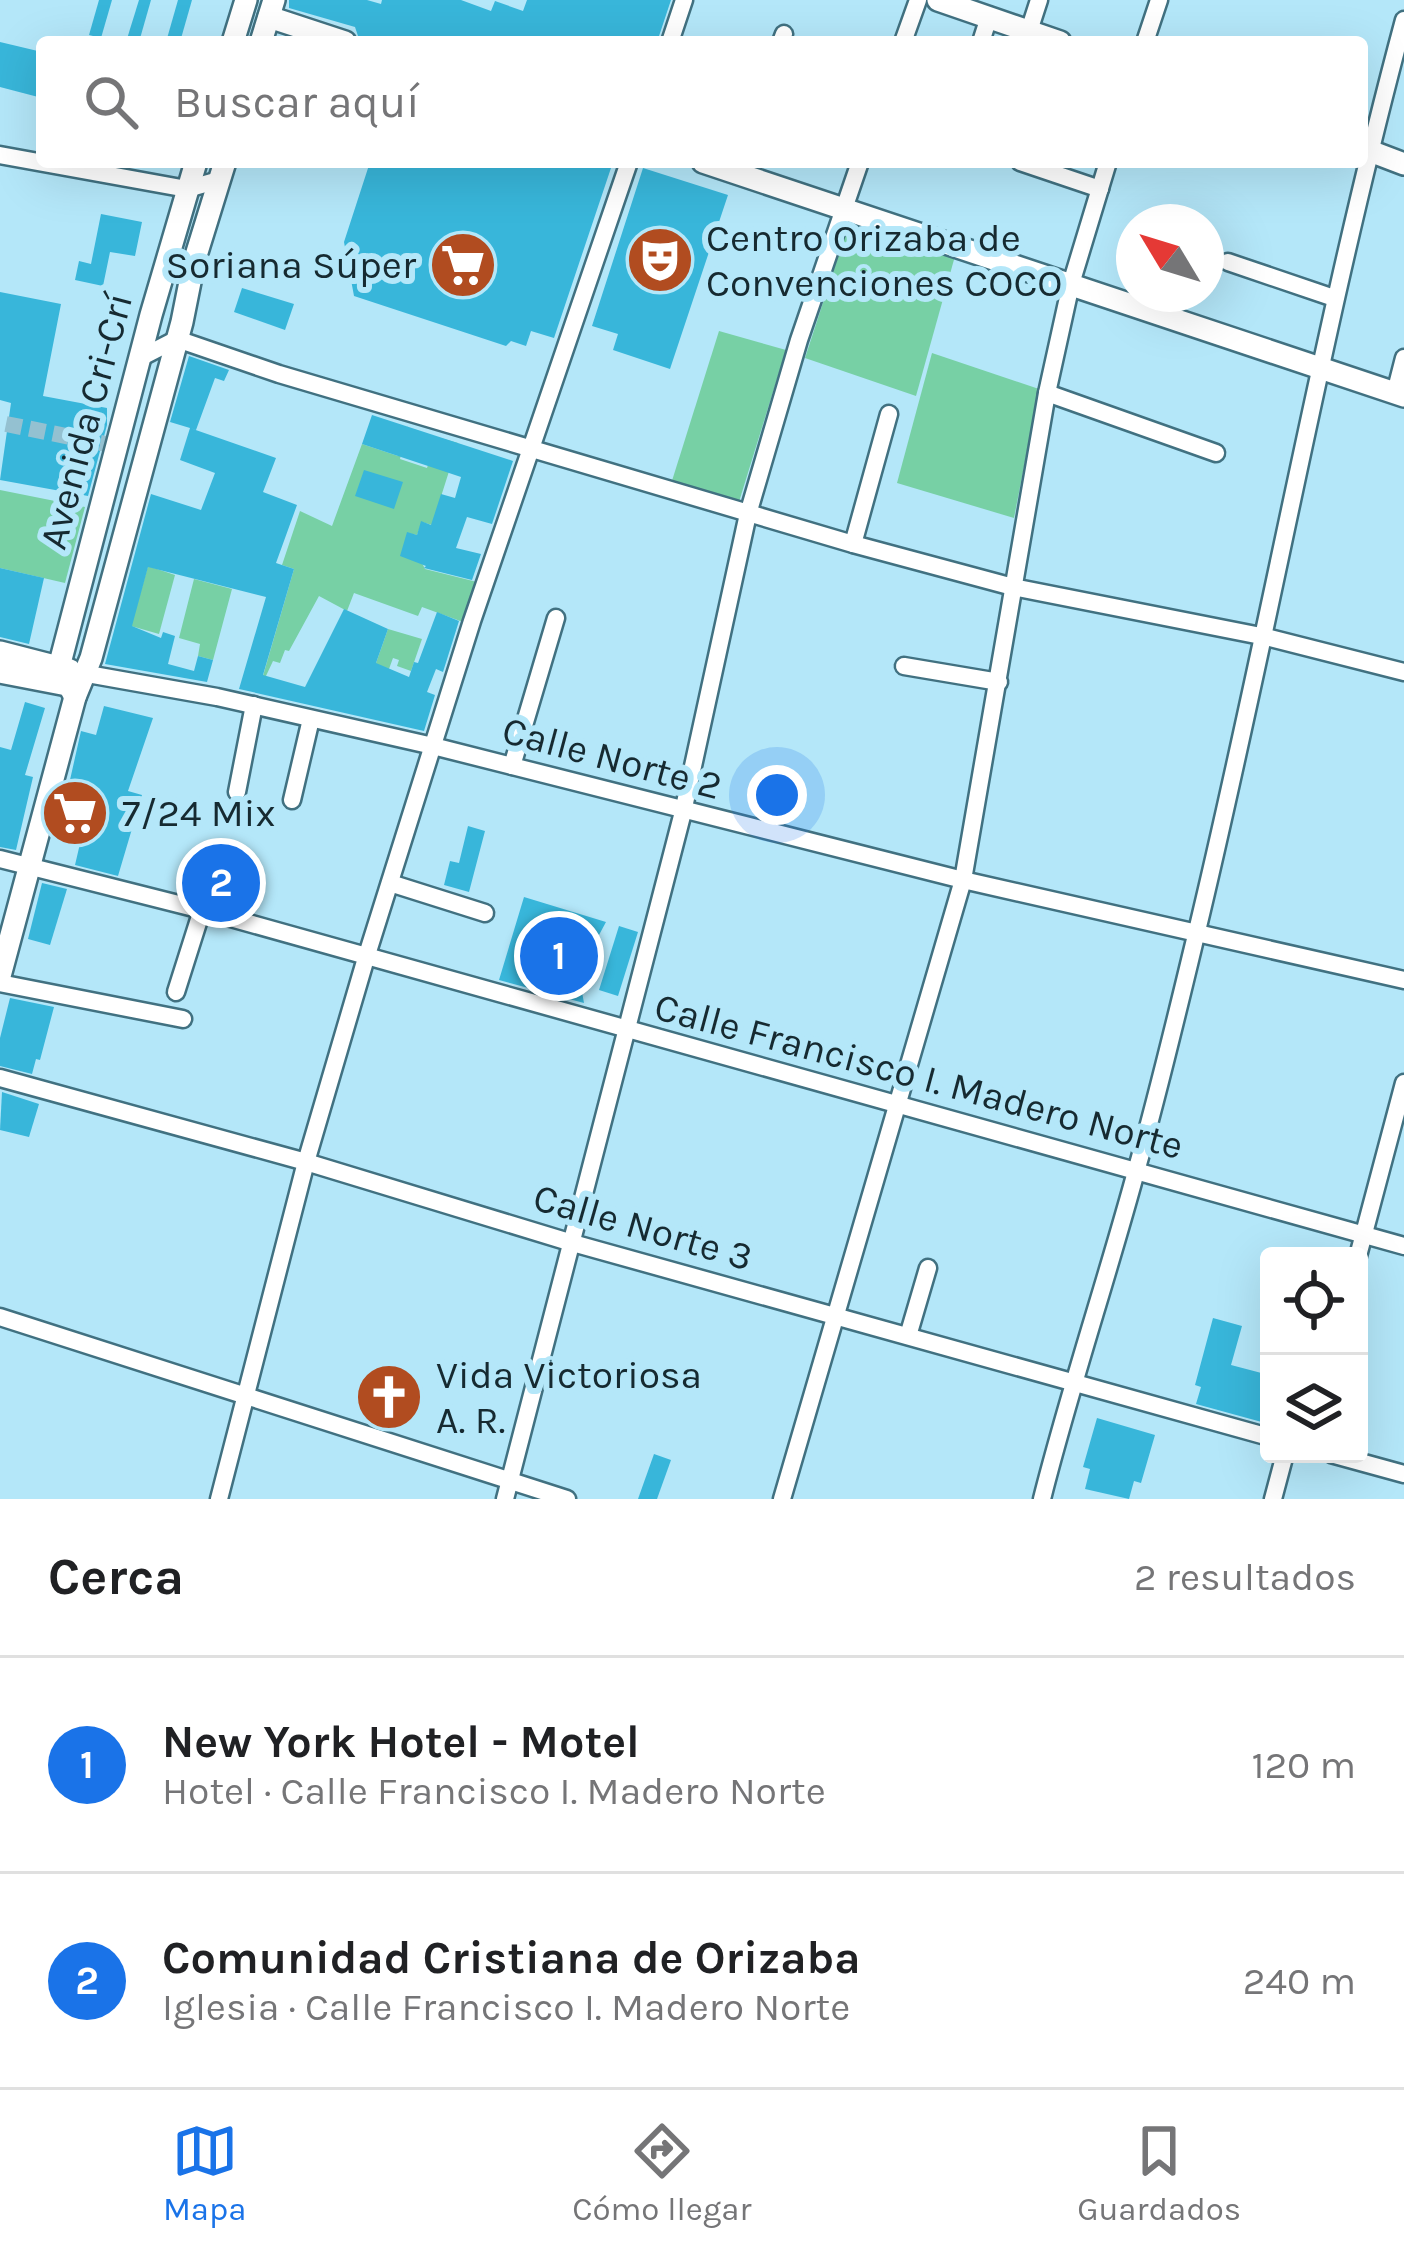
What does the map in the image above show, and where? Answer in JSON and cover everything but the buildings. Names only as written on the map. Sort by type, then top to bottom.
[{"type":"main road","points":[[235,36],[245,0]]},
{"type":"main road","points":[[938,0],[1043,36]]},
{"type":"main road","points":[[271,9],[332,36]]},
{"type":"main road","points":[[1368,150],[1404,164]]},
{"type":"main road","name":"Avenida Cri-Crí","points":[[0,979],[71,680],[112,445],[194,168]]},
{"type":"main road","points":[[743,168],[1400,394]]},
{"type":"main road","name":"Avenida Cri-Crí","points":[[71,680],[91,658],[222,171]]},
{"type":"main road","points":[[0,652],[71,680]]},
{"type":"main road","points":[[0,673],[71,680]]},
{"type":"street","points":[[672,36],[683,0]]},
{"type":"street","points":[[905,36],[918,0]]},
{"type":"street","points":[[1029,31],[1039,0]]},
{"type":"street","points":[[1147,36],[1159,0]]},
{"type":"street","points":[[983,36],[989,17]]},
{"type":"street","points":[[1368,139],[1404,20]]},
{"type":"street","points":[[0,154],[36,161]]},
{"type":"street","points":[[77,168],[188,188],[222,171]]},
{"type":"street","points":[[219,1499],[306,1162],[366,958],[627,168]]},
{"type":"street","points":[[505,1499],[683,812],[748,514],[799,340],[858,168]]},
{"type":"street","points":[[1037,168],[1100,190]]},
{"type":"street","points":[[782,1499],[963,880],[1047,393],[1071,284],[1106,168]]},
{"type":"street","points":[[1042,1499],[1072,1380],[1137,1170],[1196,934],[1266,637],[1361,168]]},
{"type":"street","points":[[1228,262],[1334,298]]},
{"type":"street","points":[[140,358],[178,339],[531,450],[853,544],[1013,586],[1266,637],[1404,672]]},
{"type":"street","points":[[1400,394],[1404,358]]},
{"type":"street","points":[[1047,393],[1216,453]]},
{"type":"street","points":[[853,544],[889,415]]},
{"type":"street","points":[[512,766],[556,618]]},
{"type":"street","points":[[904,666],[1000,682]]},
{"type":"street","name":"Calle Norte 2","points":[[71,680],[254,705],[963,880],[1404,980]]},
{"type":"street","points":[[237,792],[254,705]]},
{"type":"street","points":[[292,800],[311,719]]},
{"type":"street","name":"Calle Francisco I. Madero Norte","points":[[0,859],[202,910],[1404,1246]]},
{"type":"street","points":[[390,884],[485,913]]},
{"type":"street","points":[[176,992],[202,910]]},
{"type":"street","points":[[0,979],[183,1019]]},
{"type":"street","name":"Calle Norte 3","points":[[0,1078],[1260,1434]]},
{"type":"street","points":[[1362,1247],[1404,1083]]},
{"type":"street","points":[[908,1336],[928,1268]]},
{"type":"street","points":[[0,1317],[567,1499]]},
{"type":"street","points":[[1273,1499],[1283,1463]]},
{"type":"street","points":[[1364,1463],[1404,1474]]},
{"type":"green space","points":[[856,222],[955,256],[916,396],[805,358],[847,229]]},
{"type":"green space","points":[[719,331],[786,350],[738,505],[671,484]]},
{"type":"green space","points":[[932,353],[1039,389],[1014,518],[897,483]]},
{"type":"green space","points":[[408,425],[400,459],[427,468],[437,437],[458,443],[432,525],[422,522],[417,535],[407,533],[425,569],[477,582],[463,622],[422,607],[418,616],[354,593],[347,611],[319,596],[289,651],[285,650],[280,663],[273,661],[258,693],[294,569],[282,565],[300,511],[332,526],[362,444],[398,456]]},
{"type":"green space","points":[[0,490],[85,507],[65,583],[0,568]]},
{"type":"green space","points":[[148,566],[175,575],[159,634],[131,626]]},
{"type":"green space","points":[[194,579],[232,589],[213,660],[198,656],[200,644],[179,638]]},
{"type":"green space","points":[[388,629],[422,639],[411,671],[397,666],[399,660],[393,658],[382,688],[369,683]]},
{"type":"tunnel","points":[[6,424],[106,444]]},
{"type":"place","name":"Centro Orizaba de Convenciones COCO","points":[[660,260]]},
{"type":"place","name":"Soriana Súper","points":[[463,265]]},
{"type":"place","name":"7/24 Mix","points":[[75,813]]},
{"type":"place","name":"Comunidad Cristiana de Orizaba","points":[[221,883]]},
{"type":"place","name":"New York Hotel - Motel","points":[[559,956]]},
{"type":"place","name":"Vida Victoriosa A. R.","points":[[389,1397]]}]
